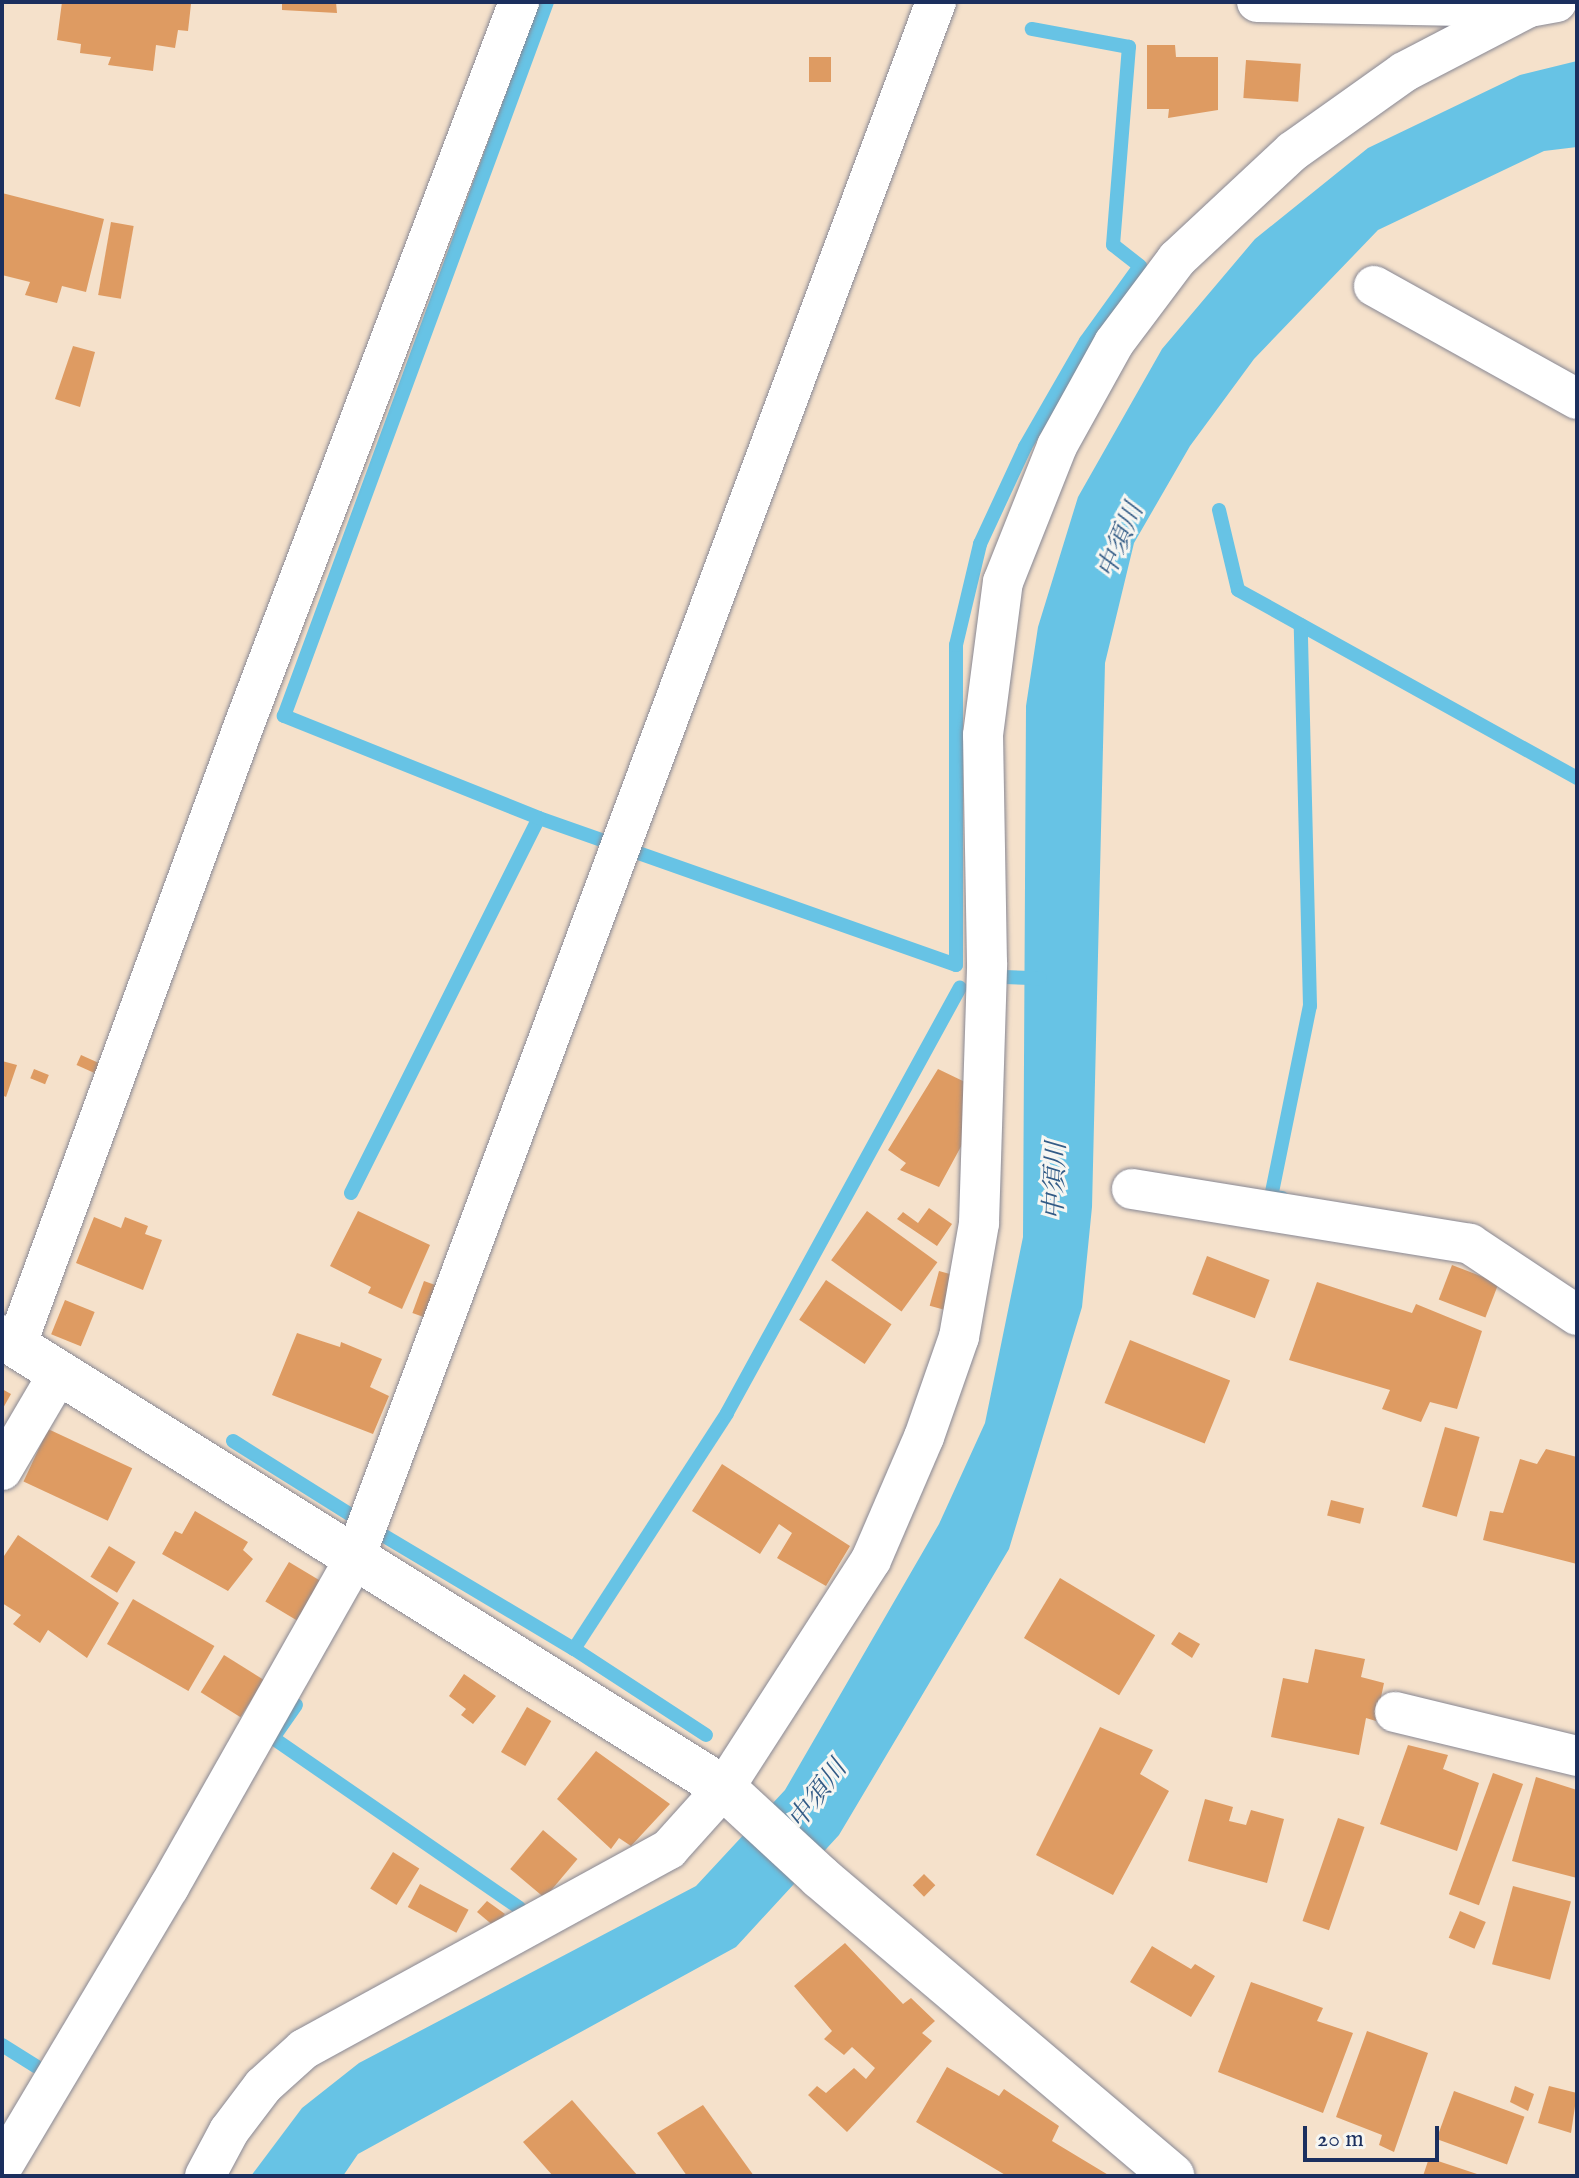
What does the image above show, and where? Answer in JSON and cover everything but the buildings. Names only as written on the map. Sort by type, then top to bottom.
[{"type":"street","points":[[519,2],[9,1342],[736,1797],[820,1877],[1160,2172]]},
{"type":"street","points":[[2,2167],[169,1887],[354,1560],[936,2]]},
{"type":"street","points":[[1257,2],[1543,4]]},
{"type":"street","points":[[205,2176],[229,2131],[263,2086],[304,2049],[634,1871],[669,1849],[736,1797],[871,1560],[924,1437],[959,1337],[979,1223],[987,963],[983,735],[1003,582],[1057,446],[1114,343],[1177,259],[1293,151],[1404,72],[1543,4]]},
{"type":"street","points":[[1374,286],[1577,399]]},
{"type":"street","points":[[1132,1189],[1470,1244],[1577,1315]]},
{"type":"street","points":[[2,1470],[59,1373]]},
{"type":"street","points":[[1395,1712],[1577,1756]]},
{"type":"water","name":"中須川","points":[[1577,61],[1577,147],[1544,151],[1378,230],[1254,359],[1190,446],[1134,543],[1105,663],[1092,1207],[1082,1307],[1009,1549],[839,1835],[736,1947],[358,2154],[343,2176],[251,2176],[302,2108],[359,2063],[696,1886],[785,1790],[939,1524],[985,1423],[1023,1237],[1026,706],[1038,627],[1078,497],[1162,349],[1255,239],[1368,148],[1520,75]]},
{"type":"waterway","points":[[351,1193],[539,818],[284,716],[547,2]]},
{"type":"waterway","points":[[539,818],[956,965],[956,645],[980,544],[1025,447],[1086,341],[1140,266],[1113,245],[1129,47],[1032,29]]},
{"type":"waterway","points":[[1219,510],[1238,590],[1577,778]]},
{"type":"waterway","points":[[1282,1198],[1271,1197],[1310,1006],[1301,625]]},
{"type":"waterway","points":[[1004,977],[1040,978]]},
{"type":"waterway","points":[[706,1735],[574,1649],[727,1413],[960,988]]},
{"type":"waterway","points":[[233,1441],[351,1515]]},
{"type":"waterway","points":[[381,1534],[574,1649]]},
{"type":"waterway","points":[[296,1705],[273,1738],[519,1908]]},
{"type":"waterway","points":[[2,2045],[36,2066]]}]
